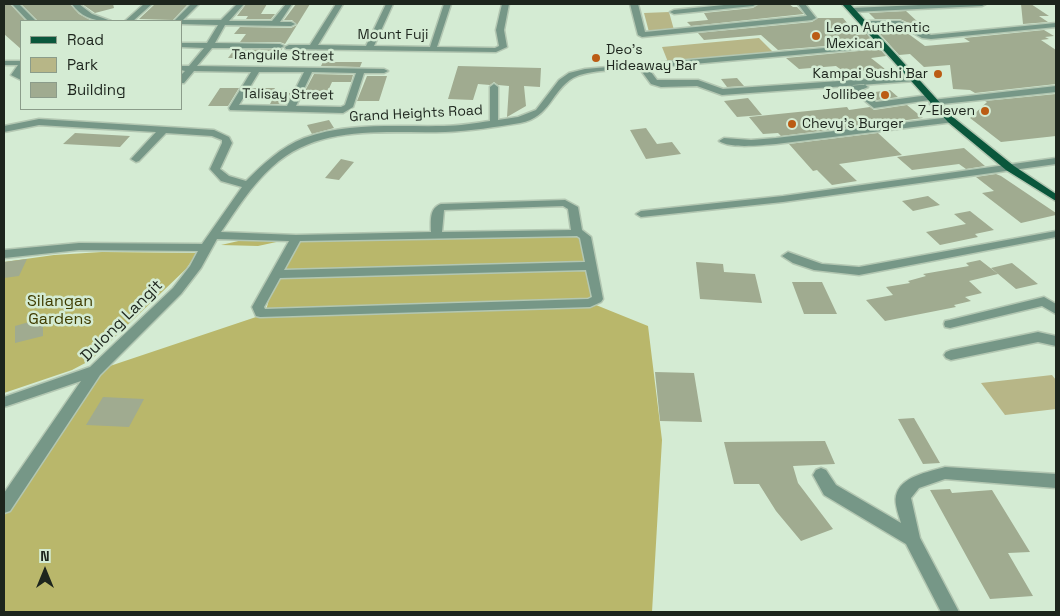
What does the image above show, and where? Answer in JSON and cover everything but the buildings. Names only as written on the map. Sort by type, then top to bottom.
[{"type":"main road","points":[[846,4],[914,82],[951,120],[1010,168],[1056,198]]},
{"type":"street","points":[[15,4],[31,20]]},
{"type":"street","points":[[75,4],[84,13],[97,20]]},
{"type":"street","points":[[130,20],[148,4]]},
{"type":"street","points":[[182,20],[195,4]]},
{"type":"street","points":[[186,68],[209,46],[223,23],[241,4]]},
{"type":"street","points":[[274,24],[289,4]]},
{"type":"street","points":[[313,47],[339,4]]},
{"type":"street","points":[[369,48],[390,4]]},
{"type":"street","points":[[433,48],[448,4]]},
{"type":"street","name":"Mount Fuji","points":[[289,47],[496,50],[503,47],[500,30],[506,4]]},
{"type":"street","points":[[634,4],[642,35],[677,18],[753,4]]},
{"type":"street","points":[[677,18],[812,18],[801,4]]},
{"type":"street","points":[[852,10],[982,4]]},
{"type":"street","points":[[182,22],[291,24]]},
{"type":"street","points":[[863,23],[900,23],[925,36],[931,37],[1056,25]]},
{"type":"street","points":[[182,45],[280,46]]},
{"type":"street","name":"Grand Heights Road","points":[[213,235],[248,185],[270,163],[288,150],[321,136],[353,130],[447,129],[520,120],[539,112],[562,82],[572,75],[585,71],[882,45]]},
{"type":"street","points":[[4,63],[20,65]]},
{"type":"street","points":[[642,65],[654,82],[661,84],[698,83],[722,92],[914,82]]},
{"type":"street","points":[[20,67],[15,75],[20,78]]},
{"type":"street","name":"Tanguile Street","points":[[186,68],[384,71]]},
{"type":"street","name":"Talisay Street","points":[[256,70],[233,108],[343,110],[349,107],[361,71]]},
{"type":"street","points":[[290,110],[309,70]]},
{"type":"street","points":[[914,82],[853,88],[874,105],[1056,89]]},
{"type":"street","points":[[494,87],[493,117],[495,124]]},
{"type":"street","points":[[724,141],[776,141],[951,120]]},
{"type":"street","points":[[4,129],[39,122],[220,135],[227,143],[215,169],[218,175],[248,185]]},
{"type":"street","points":[[136,159],[164,130]]},
{"type":"street","points":[[641,214],[783,199],[1056,161]]},
{"type":"street","points":[[436,235],[437,211],[441,207],[565,203],[573,207],[576,232]]},
{"type":"street","points":[[213,235],[296,238],[576,232],[585,237],[598,300],[590,303],[260,313],[258,307],[296,238]]},
{"type":"street","points":[[788,256],[809,266],[833,270],[859,271],[1056,234]]},
{"type":"street","name":"Dulong Langit","points":[[4,506],[95,371],[177,291],[195,268],[213,235]]},
{"type":"street","points":[[4,254],[40,248],[86,246],[206,248]]},
{"type":"street","points":[[276,274],[592,266]]},
{"type":"street","points":[[950,324],[1044,301],[1056,310]]},
{"type":"street","points":[[951,355],[1038,337],[1056,341]]},
{"type":"street","points":[[4,402],[95,371]]},
{"type":"street","points":[[950,612],[912,539],[903,497],[914,483],[945,473],[1056,481]]},
{"type":"street","points":[[822,475],[830,490],[912,539]]},
{"type":"green space","points":[[669,12],[674,30],[649,32],[644,13]]},
{"type":"green space","points":[[759,38],[773,52],[668,62],[662,47]]},
{"type":"green space","points":[[436,235],[585,237],[591,303],[648,326],[662,440],[652,612],[4,612],[4,506],[95,371],[265,314],[276,274],[295,238],[258,246],[221,245],[256,237]]},
{"type":"green space","name":"Silangan Gardens","points":[[102,252],[197,253],[186,269],[91,360],[72,370],[4,393],[4,262],[54,255]]},
{"type":"green space","points":[[1052,375],[1056,380],[1056,409],[1005,415],[981,383]]},
{"type":"place","name":"Leon Authentic Mexican","points":[[816,36]]},
{"type":"place","name":"Deo's Hideaway Bar","points":[[596,58]]},
{"type":"place","name":"Kampai Sushi Bar","points":[[938,74]]},
{"type":"place","name":"Jollibee","points":[[885,95]]},
{"type":"place","name":"7-Eleven","points":[[985,111]]},
{"type":"place","name":"Chevy's Burger","points":[[792,124]]}]
